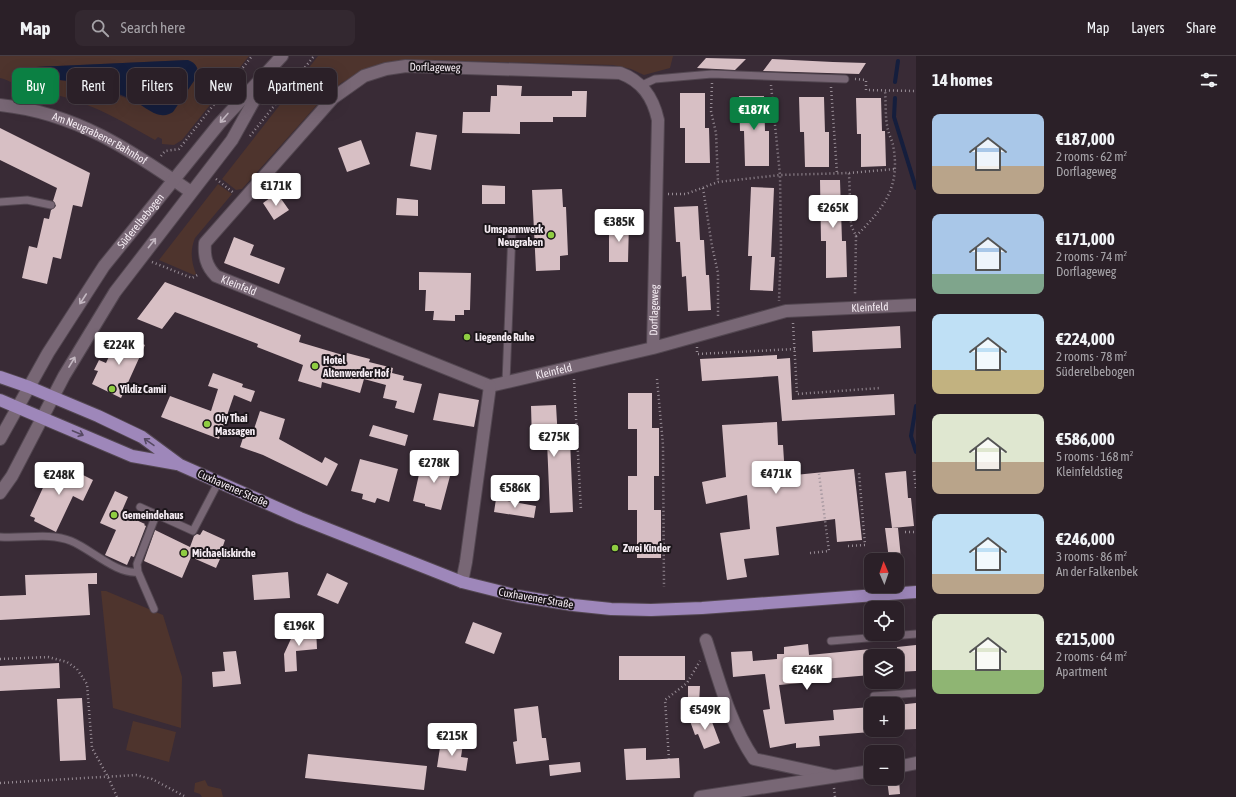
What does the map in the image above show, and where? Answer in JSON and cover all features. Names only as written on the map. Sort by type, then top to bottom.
[{"type":"main road","name":"Cuxhavener Straße","points":[[0,377],[53,397],[142,437],[180,464],[366,545],[462,582],[548,602],[633,610],[702,608],[916,592]]},
{"type":"main road","name":"Cuxhavener Straße","points":[[0,400],[132,456],[180,464]]},
{"type":"street","name":"Süderelbebogen","points":[[273,68],[282,56]]},
{"type":"street","name":"Dorflageweg","points":[[209,269],[205,253],[206,243],[211,235],[325,106],[344,89],[364,76],[386,69],[406,66],[610,72],[628,76],[642,85],[652,102],[658,120],[652,348]]},
{"type":"street","name":"Süderelbebogen","points":[[0,438],[57,338],[104,266],[231,110],[254,87]]},
{"type":"street","name":"Süderelbebogen","points":[[0,493],[12,476],[64,376],[115,292],[232,140],[254,101]]},
{"type":"street","name":"Am Neugrabener Bahnhof","points":[[0,106],[35,110],[66,119],[102,135],[154,166],[191,192]]},
{"type":"street","name":"Kleinfeld","points":[[209,269],[216,276],[228,282],[490,386],[652,348],[778,313],[916,305]]},
{"type":"street","points":[[462,582],[490,386]]},
{"type":"street","points":[[706,640],[724,697],[744,745],[754,759],[833,776]]},
{"type":"street","points":[[904,766],[916,763]]},
{"type":"street","points":[[700,797],[864,772]]},
{"type":"lane","points":[[642,85],[655,80],[712,74],[844,79]]},
{"type":"lane","points":[[0,202],[28,200],[51,205]]},
{"type":"lane","points":[[506,382],[512,231]]},
{"type":"lane","points":[[140,507],[193,531],[219,481]]},
{"type":"lane","points":[[154,609],[138,572],[137,560],[156,515]]},
{"type":"lane","points":[[0,537],[62,538],[78,544],[100,559],[121,568],[138,572]]},
{"type":"lane","points":[[831,641],[916,634]]},
{"type":"lane","points":[[874,696],[916,693]]},
{"type":"path","points":[[154,166],[165,151],[179,149],[252,56]]},
{"type":"path","points":[[246,142],[314,56]]},
{"type":"path","points":[[712,74],[711,111],[716,133],[718,182]]},
{"type":"path","points":[[771,76],[773,112],[780,175],[781,247],[778,313]]},
{"type":"path","points":[[830,78],[837,173]]},
{"type":"path","points":[[844,79],[866,80],[866,90],[916,91]]},
{"type":"path","points":[[856,236],[878,215],[888,198],[895,169],[893,144],[888,130],[885,90]]},
{"type":"path","points":[[656,193],[686,194],[718,182],[780,175],[849,173],[895,169]]},
{"type":"path","points":[[849,173],[851,225],[856,236],[855,308]]},
{"type":"path","points":[[216,178],[232,191]]},
{"type":"path","points":[[703,188],[712,246],[718,273],[718,330]]},
{"type":"path","points":[[157,264],[192,278],[209,269]]},
{"type":"path","points":[[792,311],[797,394],[880,388]]},
{"type":"path","points":[[695,336],[698,354],[795,349]]},
{"type":"path","points":[[574,366],[582,510]]},
{"type":"path","points":[[657,379],[663,445],[664,587]]},
{"type":"path","points":[[914,471],[916,488]]},
{"type":"path","points":[[848,546],[865,545],[859,473]]},
{"type":"path","points":[[810,553],[829,551],[819,474]]},
{"type":"path","points":[[905,532],[916,532]]},
{"type":"path","points":[[0,659],[48,657],[66,662],[77,669],[87,684],[92,748],[117,797]]},
{"type":"path","points":[[669,759],[664,700],[687,683],[700,661]]},
{"type":"path","points":[[0,784],[144,776],[186,797]]},
{"type":"shaded area","points":[[0,56],[249,56],[239,68],[195,68],[195,104],[211,104],[182,140],[174,145],[162,144],[162,139],[158,137],[155,140],[133,127],[85,104],[119,104],[119,96],[127,99],[127,104],[139,104],[160,115],[166,104],[187,104],[187,68],[184,68],[188,60],[12,68],[12,82],[0,78]]},
{"type":"shaded area","points":[[318,56],[673,56],[670,68],[644,75],[631,69],[613,65],[424,60],[386,62],[369,68],[337,87],[337,68],[309,68]]},
{"type":"shaded area","points":[[59,80],[67,81],[67,98],[60,96]]},
{"type":"shaded area","points":[[281,104],[318,104],[242,189],[236,190],[222,179]]},
{"type":"shaded area","points":[[218,184],[232,194],[195,238],[192,247],[192,256],[196,274],[194,275],[159,260]]},
{"type":"shaded area","points":[[101,591],[106,591],[163,615],[182,677],[181,728],[113,708]]},
{"type":"shaded area","points":[[133,721],[176,732],[169,762],[126,750]]},
{"type":"shaded area","points":[[205,780],[208,786],[221,789],[223,797],[202,797],[200,794],[194,792],[195,783]]},
{"type":"water","points":[[188,60],[193,62],[197,68],[195,68],[195,79],[187,91],[187,68],[127,68],[127,97],[119,94],[119,68],[67,68],[67,81],[59,80],[59,68],[36,67]]},
{"type":"water","points":[[139,104],[178,104],[173,112],[167,115],[153,113]]},
{"type":"building","points":[[706,58],[746,59],[735,70],[697,68]]},
{"type":"building","points":[[772,59],[866,63],[859,74],[763,71]]},
{"type":"building","points":[[497,85],[522,86],[521,96],[572,96],[572,91],[587,91],[586,117],[553,117],[553,122],[520,122],[520,134],[462,133],[463,112],[490,112],[491,96],[497,96]]},
{"type":"building","points":[[680,93],[705,93],[705,128],[709,128],[710,163],[685,163],[685,128],[680,128]]},
{"type":"building","points":[[739,96],[764,96],[765,131],[769,131],[769,166],[745,166],[744,131],[740,131]]},
{"type":"building","points":[[799,97],[824,97],[825,132],[829,132],[829,167],[805,167],[804,132],[800,132]]},
{"type":"building","points":[[856,98],[881,98],[882,131],[885,131],[886,166],[861,167],[861,134],[857,134]]},
{"type":"building","points":[[0,128],[90,173],[82,207],[73,205],[61,259],[53,257],[47,284],[22,278],[29,246],[37,248],[44,218],[49,219],[51,210],[56,206],[53,201],[57,188],[0,160]]},
{"type":"building","points":[[416,132],[437,135],[431,170],[410,166]]},
{"type":"building","points":[[361,140],[370,164],[347,172],[338,148]]},
{"type":"building","points":[[820,180],[840,180],[842,241],[846,241],[847,277],[826,278],[826,241],[821,241]]},
{"type":"building","points":[[482,185],[505,186],[505,204],[482,204]]},
{"type":"building","points":[[751,187],[774,188],[771,257],[775,257],[773,291],[750,290],[752,256],[748,256]]},
{"type":"building","name":"Umspannwerk Neugraben","points":[[562,189],[563,207],[566,207],[568,255],[560,256],[560,270],[536,271],[532,190]]},
{"type":"building","points":[[277,193],[289,210],[274,220],[263,203]]},
{"type":"building","points":[[397,198],[418,200],[418,216],[396,215]]},
{"type":"building","points":[[698,206],[700,240],[704,240],[706,275],[709,275],[711,310],[688,311],[686,276],[682,277],[680,242],[676,242],[674,207]]},
{"type":"building","points":[[615,222],[629,223],[628,262],[609,262],[609,233],[615,233]]},
{"type":"building","points":[[234,237],[254,245],[250,255],[285,268],[279,284],[224,263]]},
{"type":"building","points":[[419,272],[471,273],[470,310],[464,310],[464,315],[455,315],[455,321],[433,320],[434,311],[425,311],[426,290],[419,290]]},
{"type":"building","points":[[165,282],[301,335],[299,342],[346,356],[347,353],[370,359],[369,362],[393,368],[392,373],[404,376],[403,380],[422,384],[414,413],[395,408],[397,401],[383,398],[386,385],[364,379],[360,393],[322,382],[321,388],[298,381],[303,365],[257,347],[258,344],[175,312],[162,329],[137,319]]},
{"type":"building","points":[[900,326],[901,348],[813,352],[812,331]]},
{"type":"building","points":[[119,335],[124,335],[145,345],[121,398],[92,384],[98,371],[94,370],[99,360],[106,363]]},
{"type":"building","points":[[777,355],[777,359],[790,358],[792,400],[894,394],[895,415],[782,421],[778,376],[702,381],[700,359]]},
{"type":"building","points":[[213,373],[243,384],[242,387],[255,391],[251,402],[234,395],[219,439],[161,417],[170,396],[211,411],[218,389],[208,386]]},
{"type":"building","points":[[439,393],[479,400],[474,427],[433,420]]},
{"type":"building","points":[[628,393],[652,393],[652,428],[659,428],[659,476],[654,476],[654,510],[661,510],[661,558],[637,558],[637,510],[628,510],[628,476],[637,476],[637,429],[628,429]]},
{"type":"building","points":[[556,405],[558,440],[570,440],[573,512],[550,513],[547,441],[532,441],[531,406]]},
{"type":"building","points":[[260,411],[285,419],[279,439],[322,463],[325,457],[338,464],[327,486],[263,455],[240,447],[246,429],[253,432]]},
{"type":"building","points":[[777,422],[778,445],[783,445],[785,476],[854,469],[862,540],[837,542],[835,519],[776,527],[779,555],[744,559],[747,577],[727,580],[720,533],[750,529],[747,495],[706,504],[702,482],[726,477],[722,425]]},
{"type":"building","points":[[373,425],[408,435],[405,446],[369,436]]},
{"type":"building","points":[[436,457],[454,461],[441,510],[413,501],[420,470],[432,473]]},
{"type":"building","points":[[360,459],[398,469],[389,502],[377,498],[375,503],[362,499],[363,494],[351,491]]},
{"type":"building","points":[[61,464],[93,480],[83,501],[73,496],[56,532],[34,521],[35,518],[30,516],[52,468],[57,470]]},
{"type":"building","points":[[906,471],[908,498],[911,498],[914,526],[892,528],[885,473]]},
{"type":"building","points":[[115,491],[128,497],[121,513],[145,524],[144,525],[146,526],[134,557],[131,556],[127,565],[105,555],[116,530],[100,523]]},
{"type":"building","points":[[496,499],[536,506],[534,518],[494,512]]},
{"type":"building","points":[[885,528],[898,528],[900,553],[888,553]]},
{"type":"building","name":"Michaeliskirche","points":[[155,530],[190,547],[194,536],[197,534],[200,535],[203,530],[225,540],[222,549],[224,550],[216,568],[191,557],[182,578],[144,561]]},
{"type":"building","points":[[288,572],[290,598],[254,600],[252,575]]},
{"type":"building","points":[[97,573],[97,584],[88,584],[90,615],[0,620],[0,596],[26,595],[25,575]]},
{"type":"building","points":[[327,573],[348,583],[338,604],[317,595]]},
{"type":"building","points":[[473,622],[502,633],[494,654],[465,643]]},
{"type":"building","points":[[316,628],[317,649],[296,651],[297,671],[285,672],[284,654],[295,630]]},
{"type":"building","points":[[808,644],[809,655],[864,650],[864,676],[811,680],[812,682],[779,685],[785,724],[834,720],[833,710],[864,708],[864,733],[819,736],[820,746],[796,748],[796,743],[770,748],[763,710],[770,709],[765,674],[733,677],[731,652],[752,651],[753,661],[777,659],[777,654],[784,654],[784,647]]},
{"type":"building","points":[[916,645],[916,671],[904,672],[904,649],[897,649],[897,647]]},
{"type":"building","points":[[236,651],[241,684],[213,687],[212,672],[225,671],[223,652]]},
{"type":"building","points":[[619,656],[685,656],[685,680],[619,680]]},
{"type":"building","points":[[59,663],[60,688],[0,691],[0,666]]},
{"type":"building","points":[[688,686],[700,686],[699,704],[688,704]]},
{"type":"building","points":[[82,698],[86,760],[60,761],[57,699]]},
{"type":"building","points":[[916,703],[916,729],[904,730],[904,704]]},
{"type":"building","points":[[538,706],[542,738],[546,738],[549,760],[516,764],[513,742],[517,741],[514,709]]},
{"type":"building","points":[[709,714],[720,743],[704,749],[698,734],[695,735],[690,721]]},
{"type":"building","points":[[441,741],[463,744],[461,757],[468,758],[466,771],[437,767]]},
{"type":"building","points":[[646,748],[646,760],[679,758],[680,778],[626,780],[624,749]]},
{"type":"building","points":[[308,754],[427,766],[424,790],[305,778]]},
{"type":"building","points":[[580,762],[581,772],[550,776],[549,765]]},
{"type":"building","points":[[888,785],[899,785],[900,794],[889,795]]},
{"type":"waterway","points":[[895,82],[898,61]]},
{"type":"waterway","points":[[895,98],[894,117],[916,188]]},
{"type":"waterway","points":[[916,406],[911,436],[916,452]]},
{"type":"place","name":"Umspannwerk Neugraben","points":[[551,235]]},
{"type":"place","name":"Liegende Ruhe","points":[[467,337]]},
{"type":"place","name":"Hotel Altenwerder Hof","points":[[315,366]]},
{"type":"place","name":"Yildiz Camii","points":[[112,389]]},
{"type":"place","name":"Oiy Thai Massagen","points":[[207,424]]},
{"type":"place","name":"Gemeindehaus","points":[[114,515]]},
{"type":"place","name":"Zwei Kinder","points":[[615,548]]},
{"type":"place","name":"Michaeliskirche","points":[[184,553]]}]
